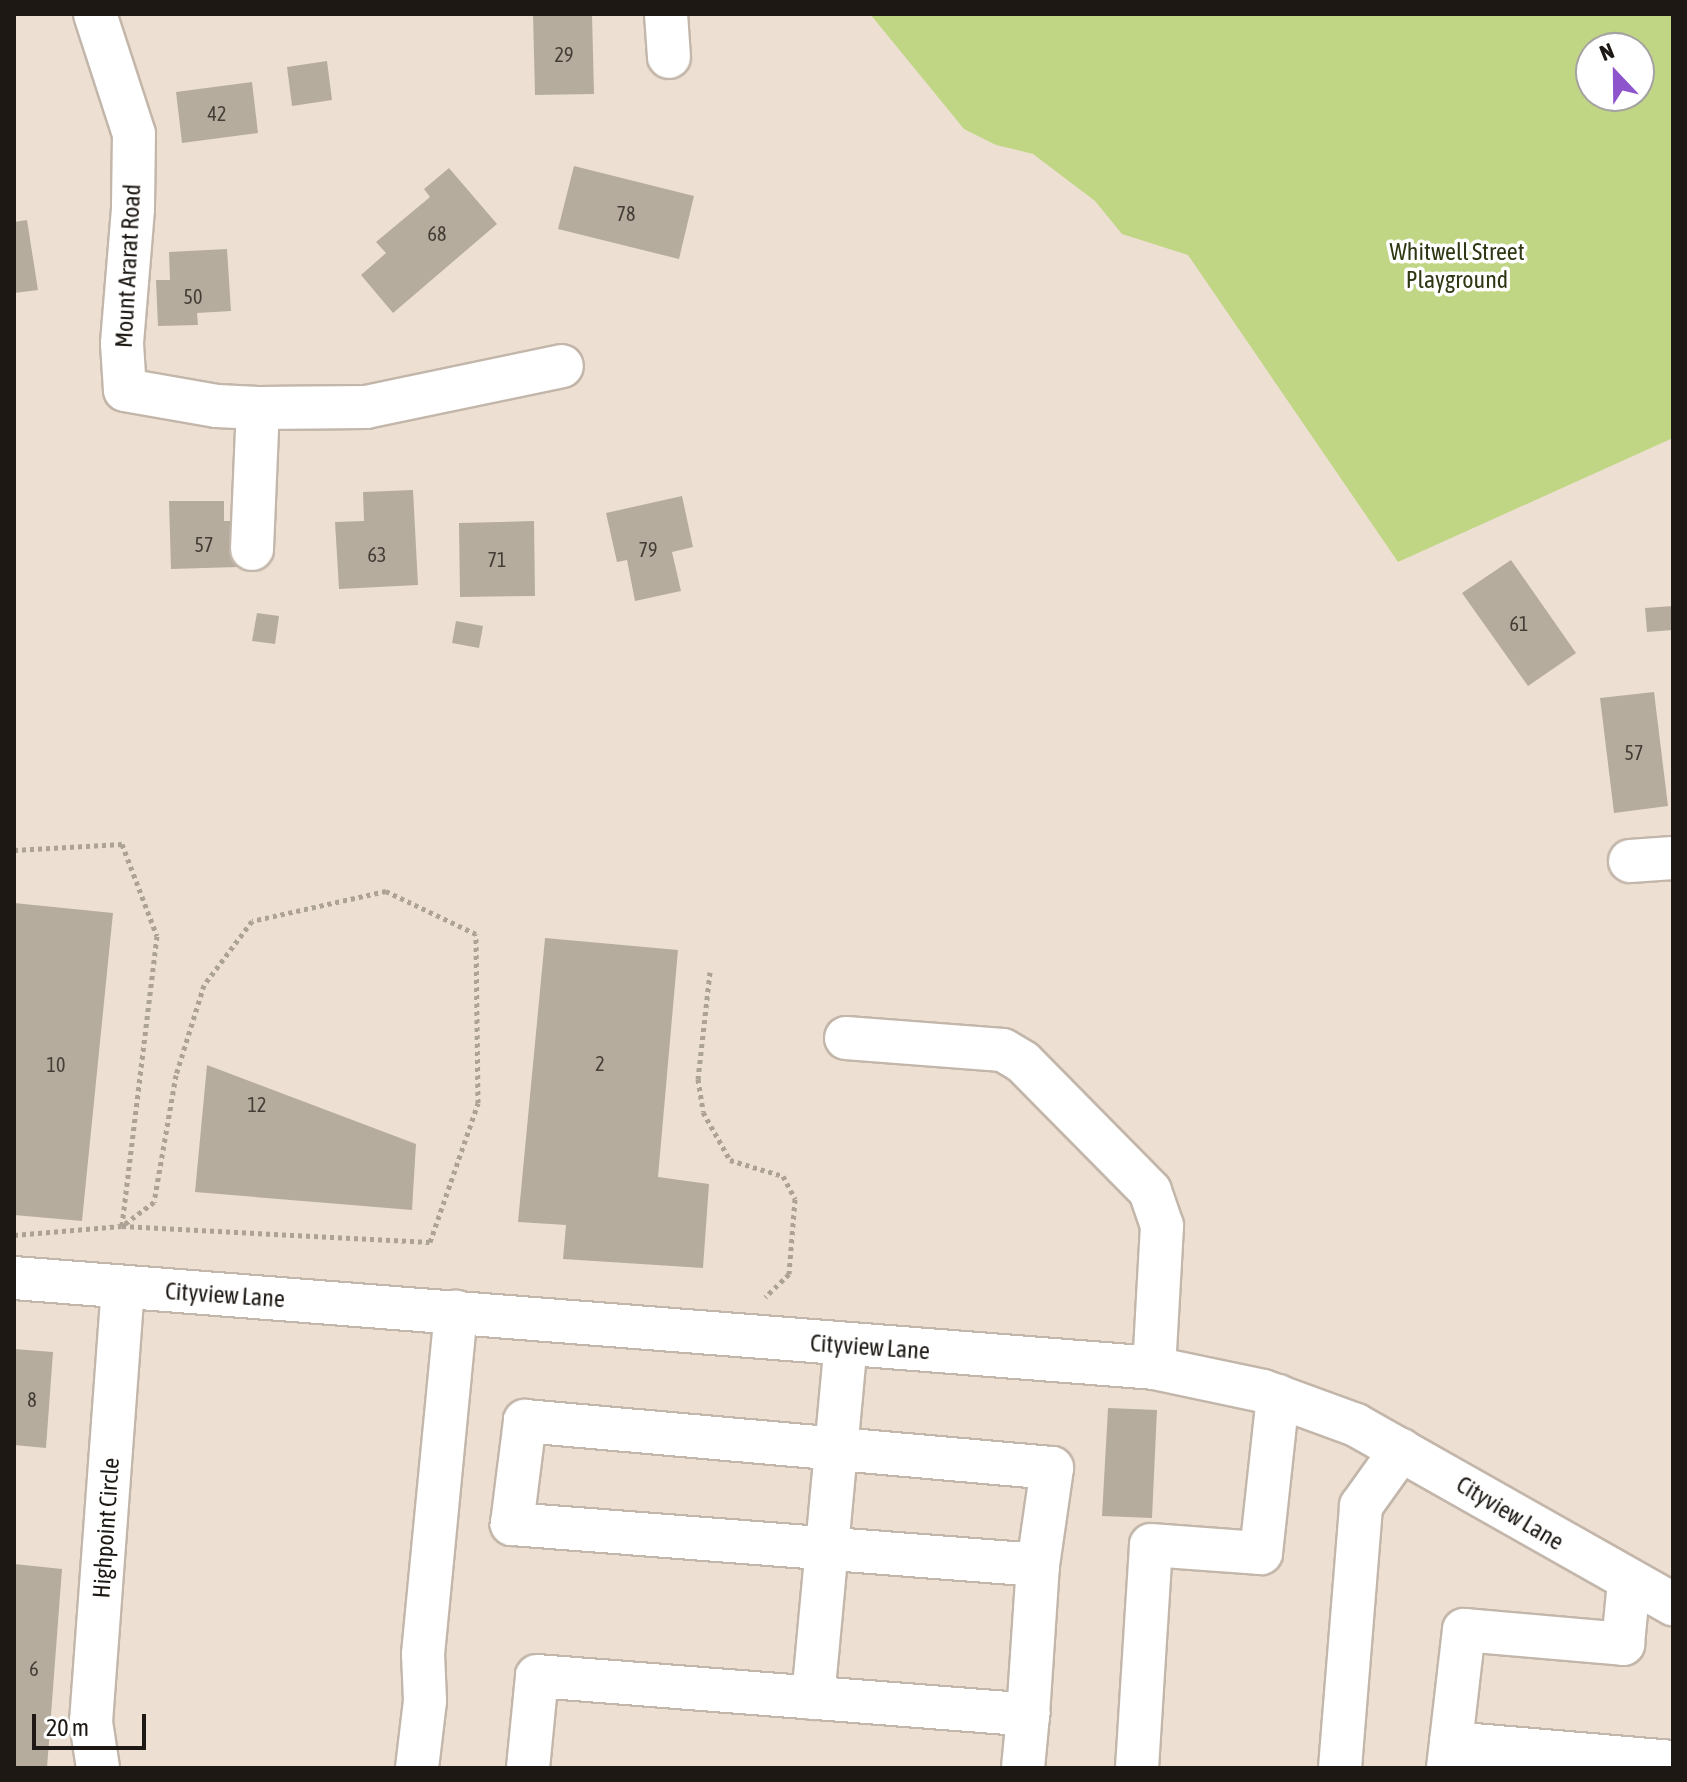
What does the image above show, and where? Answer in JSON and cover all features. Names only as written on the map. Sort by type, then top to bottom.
[{"type":"street","name":"Mount Ararat Road","points":[[95,14],[134,134],[133,209],[122,330],[125,390],[258,408]]},
{"type":"street","points":[[666,14],[669,57]]},
{"type":"street","points":[[252,549],[258,408],[366,407],[562,366]]},
{"type":"street","points":[[1630,861],[1673,858]]},
{"type":"street","points":[[846,1038],[1003,1050],[1023,1062],[1150,1191],[1162,1226],[1154,1368]]},
{"type":"street","name":"Cityview Lane","points":[[14,1278],[1154,1368],[1278,1396],[1356,1425],[1629,1582],[1673,1604]]},
{"type":"street","name":"Highpoint Circle","points":[[98,1768],[91,1722],[123,1287]]},
{"type":"street","points":[[417,1768],[456,1312]]},
{"type":"street","points":[[813,1698],[846,1345]]},
{"type":"street","points":[[1137,1768],[1151,1545],[1261,1553],[1278,1396]]},
{"type":"street","points":[[1023,1768],[1038,1565],[1052,1468],[525,1421],[512,1524],[1038,1565]]},
{"type":"street","points":[[1340,1768],[1361,1506],[1401,1450]]},
{"type":"street","points":[[1629,1582],[1623,1644],[1464,1630],[1449,1755],[1673,1762]]},
{"type":"street","points":[[528,1768],[537,1676],[1028,1715]]},
{"type":"path","points":[[14,850],[122,844],[157,936],[122,1226]]},
{"type":"path","points":[[14,1235],[122,1226],[430,1242],[478,1103],[476,934],[386,891],[252,921],[204,985],[176,1075],[154,1202],[122,1226]]},
{"type":"path","points":[[710,972],[698,1064],[703,1112],[730,1160],[783,1176],[795,1199],[789,1274],[761,1298]]},
{"type":"green space","name":"Whitwell Street Playground","points":[[870,14],[1673,14],[1673,438],[1398,562],[1188,255],[1122,234],[1095,201],[1033,154],[996,145],[964,129]]},
{"type":"building","points":[[533,14],[592,14],[594,94],[535,95]]},
{"type":"building","points":[[327,61],[332,100],[292,106],[287,67]]},
{"type":"building","points":[[252,82],[258,133],[182,143],[176,92]]},
{"type":"building","points":[[574,166],[694,196],[679,259],[558,229]]},
{"type":"building","points":[[449,168],[497,224],[393,313],[361,275],[386,253],[376,242],[430,197],[424,189]]},
{"type":"building","points":[[27,220],[38,290],[14,293],[14,222]]},
{"type":"building","points":[[227,249],[231,311],[197,313],[198,325],[158,326],[156,280],[170,280],[169,252]]},
{"type":"building","points":[[413,490],[418,585],[339,589],[335,522],[364,521],[363,492]]},
{"type":"building","points":[[682,496],[693,547],[672,552],[681,591],[635,601],[627,560],[617,562],[606,513]]},
{"type":"building","points":[[169,501],[224,501],[224,521],[238,521],[238,567],[171,569]]},
{"type":"building","points":[[534,521],[535,596],[460,597],[459,523]]},
{"type":"building","points":[[1511,560],[1576,653],[1528,686],[1462,593]]},
{"type":"building","points":[[1673,606],[1673,630],[1647,632],[1645,608]]},
{"type":"building","points":[[257,613],[279,616],[275,644],[252,641]]},
{"type":"building","points":[[456,621],[483,626],[479,648],[452,643]]},
{"type":"building","points":[[1654,692],[1668,806],[1614,813],[1600,698]]},
{"type":"building","points":[[14,903],[113,913],[82,1221],[14,1215]]},
{"type":"building","points":[[545,938],[678,950],[658,1177],[709,1184],[703,1268],[563,1259],[566,1225],[518,1222]]},
{"type":"building","points":[[207,1065],[416,1144],[412,1210],[195,1192]]},
{"type":"building","points":[[14,1349],[53,1352],[46,1448],[14,1445]]},
{"type":"building","points":[[1108,1408],[1157,1410],[1152,1518],[1102,1516]]},
{"type":"building","points":[[14,1564],[62,1569],[47,1768],[14,1768]]}]
